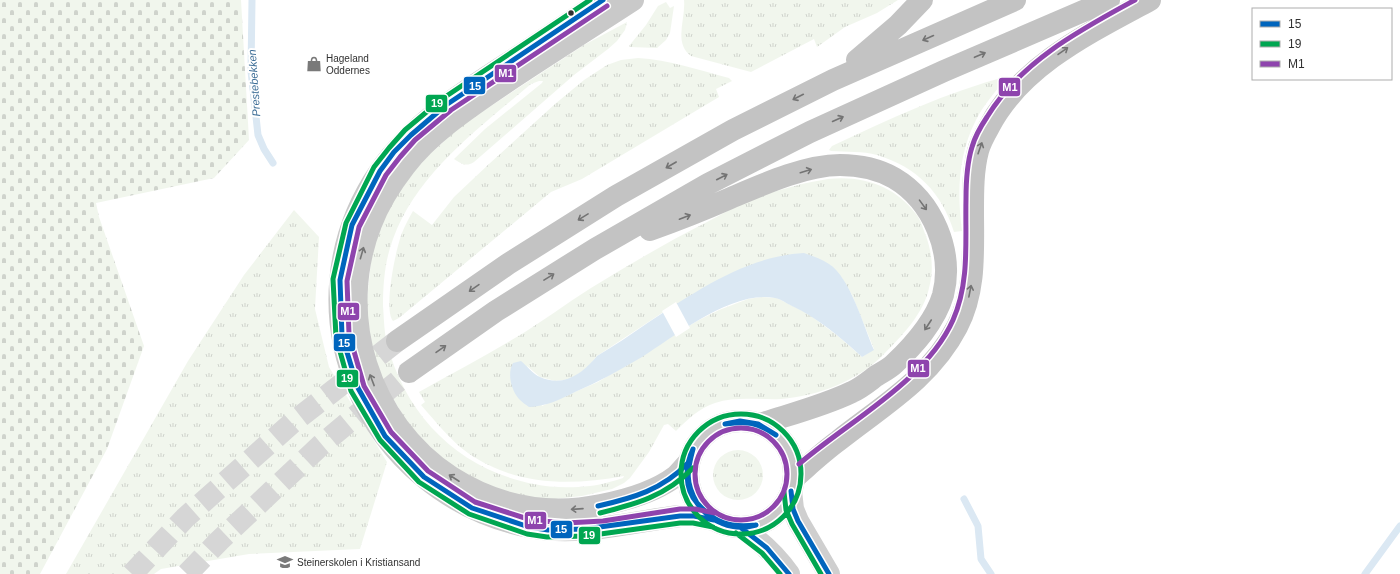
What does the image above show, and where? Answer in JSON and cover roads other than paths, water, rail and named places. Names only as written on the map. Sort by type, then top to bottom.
[{"type":"highway","points":[[832,80],[878,44],[922,0]]},
{"type":"highway","points":[[397,341],[508,264],[616,196],[733,130],[832,80],[1015,0]]},
{"type":"highway","points":[[409,372],[496,311],[596,249],[708,184],[810,132],[951,68],[1109,0]]},
{"type":"highway","points":[[792,484],[838,441],[906,390],[932,365],[948,344],[958,326],[966,309],[974,264],[974,168],[978,149],[998,110],[1006,100],[1036,71],[1064,50],[1099,28],[1150,0]]},
{"type":"highway","points":[[596,249],[658,227],[768,182],[821,166],[860,166],[878,171],[893,177],[907,186],[918,197],[930,214],[940,234],[945,257],[946,278],[942,296],[935,315],[923,333],[893,365],[854,392],[760,424]]},
{"type":"main road","points":[[604,0],[478,82],[433,115],[393,154],[381,170],[362,202],[344,256],[340,294],[340,322],[345,350],[356,387],[378,427],[396,452],[424,478],[439,489],[472,508],[489,516],[526,526],[545,530],[583,530],[680,516],[694,516],[740,527],[756,525],[771,518],[783,506],[792,484]]},
{"type":"main road","points":[[633,0],[472,105],[417,151],[385,193],[370,226],[360,260],[358,277],[356,312],[358,329],[361,347],[372,381],[392,418],[409,440],[434,465],[464,485],[495,500],[530,508],[547,510],[582,509],[616,502],[651,490],[676,476],[688,463]]},
{"type":"main road","points":[[714,520],[695,502],[690,489],[687,476],[688,463],[692,452],[698,442],[715,427],[738,421],[760,424],[776,435],[788,450],[793,463],[793,509],[798,521],[829,574]]},
{"type":"main road","points":[[740,527],[772,553],[789,574]]},
{"type":"waterway","name":"Prestebekken","points":[[252,0],[251,71],[258,135],[264,149],[273,163]]},
{"type":"waterway","name":"Prestebekken","points":[[964,499],[978,526],[981,559],[991,574]]},
{"type":"waterway","points":[[1365,574],[1400,526]]},
{"type":"tunnel","points":[[132,574],[185,518],[292,423],[397,341]]},
{"type":"tunnel","points":[[187,574],[219,541],[321,445],[409,372]]},
{"type":"place","name":"Hageland Oddernes","points":[[314,64]]},
{"type":"place","name":"Steinerskolen i Kristiansand","points":[[285,562]]}]
